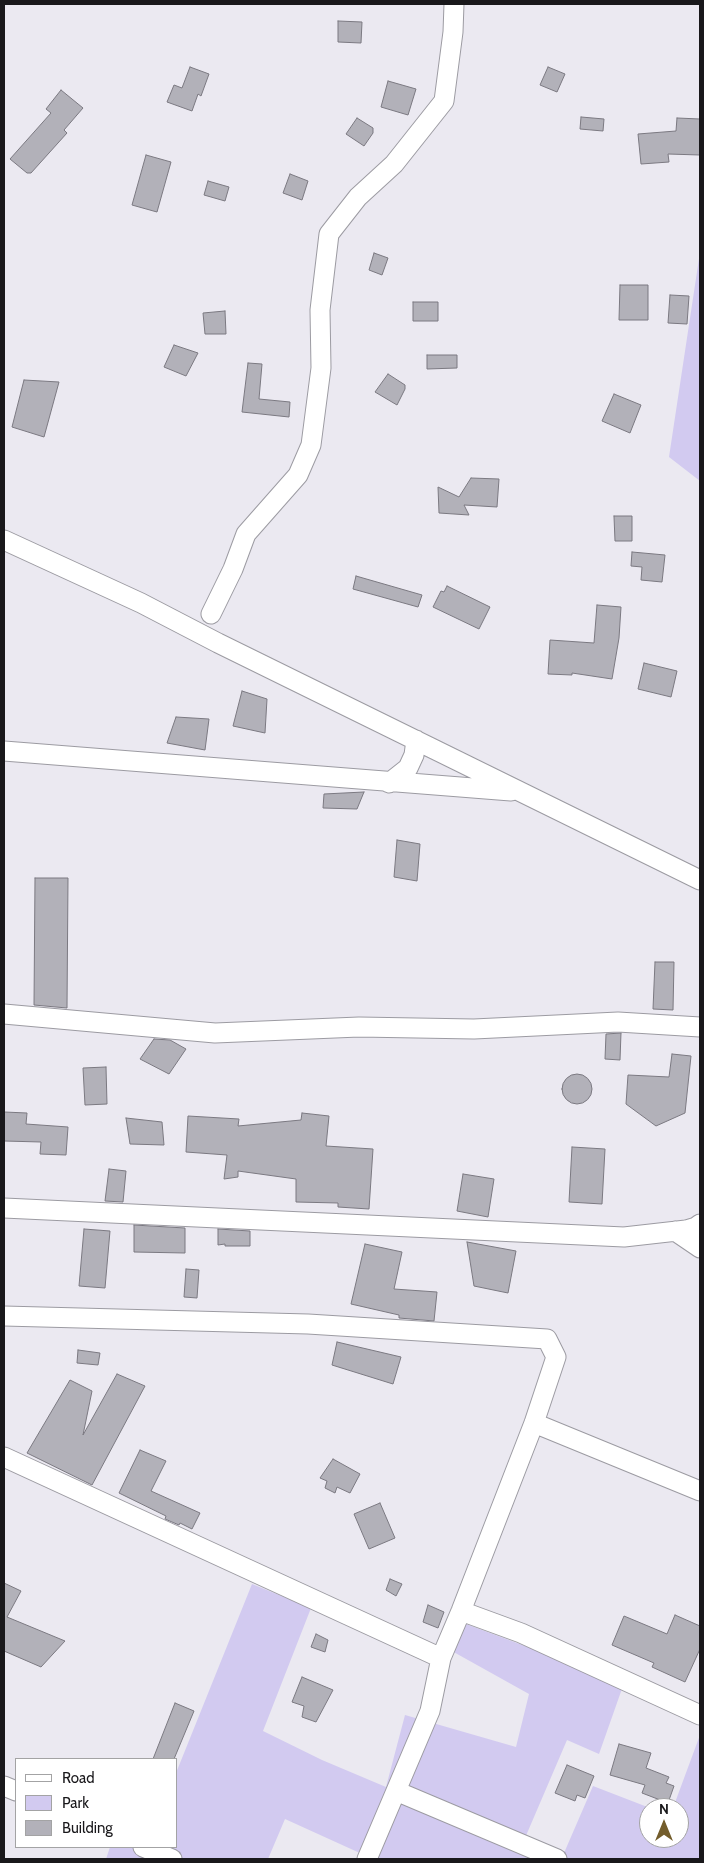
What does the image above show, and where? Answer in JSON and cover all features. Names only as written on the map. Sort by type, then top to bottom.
[{"type":"street","points":[[191,630],[211,614],[233,569],[246,534],[298,475],[311,445],[321,368],[320,310],[329,234],[358,196],[394,164],[444,101],[453,32],[454,4]]},
{"type":"street","points":[[4,540],[141,603],[191,630],[700,880]]},
{"type":"street","points":[[211,614],[218,643]]},
{"type":"street","points":[[389,782],[408,768],[414,755],[416,740]]},
{"type":"street","points":[[4,751],[522,792]]},
{"type":"street","points":[[4,1014],[215,1033],[359,1027],[474,1030],[618,1022],[700,1027]]},
{"type":"street","points":[[4,1208],[624,1237],[675,1231],[696,1227],[700,1224]]},
{"type":"street","points":[[675,1231],[700,1248]]},
{"type":"street","points":[[4,1316],[308,1324],[547,1339],[556,1357],[534,1423],[441,1658],[430,1711],[367,1859]]},
{"type":"street","points":[[534,1423],[700,1491]]},
{"type":"street","points":[[4,1457],[441,1658]]},
{"type":"street","points":[[461,1611],[521,1633],[700,1715]]},
{"type":"street","points":[[396,1791],[557,1859]]},
{"type":"street","points":[[145,1848],[172,1859]]},
{"type":"green space","points":[[700,252],[700,481],[669,457]]},
{"type":"green space","points":[[252,1584],[311,1608],[263,1731],[322,1760],[386,1787],[405,1715],[516,1747],[529,1694],[450,1650],[466,1624],[624,1683],[599,1754],[567,1740],[525,1838],[564,1853],[593,1786],[639,1804],[639,1848],[689,1848],[689,1798],[677,1798],[700,1735],[700,1859],[373,1859],[285,1819],[268,1859],[106,1859],[110,1848],[178,1848],[178,1768]]},
{"type":"building","points":[[338,21],[362,22],[361,43],[338,42]]},
{"type":"building","points":[[190,67],[209,74],[201,96],[198,94],[192,111],[167,102],[174,85],[182,88]]},
{"type":"building","points":[[548,67],[565,74],[557,92],[540,85]]},
{"type":"building","points":[[388,81],[416,89],[408,115],[381,107]]},
{"type":"building","points":[[61,90],[83,108],[64,130],[67,133],[31,173],[27,173],[10,159],[51,113],[46,109]]},
{"type":"building","points":[[581,117],[604,119],[603,131],[580,129]]},
{"type":"building","points":[[357,118],[373,128],[373,133],[364,146],[346,134]]},
{"type":"building","points":[[677,118],[700,119],[700,155],[668,154],[669,162],[641,164],[638,134],[676,131]]},
{"type":"building","points":[[146,155],[171,162],[157,212],[132,205]]},
{"type":"building","points":[[290,174],[308,181],[302,200],[283,193]]},
{"type":"building","points":[[208,181],[229,187],[225,201],[204,195]]},
{"type":"building","points":[[374,253],[388,258],[382,275],[369,270]]},
{"type":"building","points":[[620,285],[648,285],[648,320],[619,320]]},
{"type":"building","points":[[670,295],[689,296],[687,324],[668,323]]},
{"type":"building","points":[[413,302],[438,302],[438,321],[413,321]]},
{"type":"building","points":[[225,311],[226,334],[205,334],[203,313]]},
{"type":"building","points":[[174,345],[198,353],[186,376],[164,367]]},
{"type":"building","points":[[427,355],[457,355],[457,368],[427,369]]},
{"type":"building","points":[[248,363],[262,364],[259,399],[290,402],[289,417],[242,412]]},
{"type":"building","points":[[388,374],[405,385],[397,405],[375,392]]},
{"type":"building","points":[[24,380],[59,382],[44,437],[12,427]]},
{"type":"building","points":[[614,394],[641,405],[630,433],[602,421]]},
{"type":"building","points":[[471,478],[499,479],[497,507],[464,505],[469,515],[439,513],[438,487],[459,497]]},
{"type":"building","points":[[614,516],[632,516],[632,541],[615,541]]},
{"type":"building","points":[[632,552],[665,555],[662,582],[641,580],[642,567],[631,566]]},
{"type":"building","points":[[356,576],[422,595],[418,607],[353,589]]},
{"type":"building","points":[[447,586],[490,607],[479,629],[433,607],[441,591],[444,592]]},
{"type":"building","points":[[597,605],[621,607],[619,638],[612,679],[572,673],[572,675],[548,674],[550,640],[594,643]]},
{"type":"building","points":[[644,663],[677,671],[671,697],[638,689]]},
{"type":"building","points":[[242,691],[267,699],[265,733],[233,726]]},
{"type":"building","points":[[176,717],[209,719],[205,750],[167,743]]},
{"type":"building","points":[[364,792],[357,809],[323,808],[324,794]]},
{"type":"building","points":[[397,840],[420,844],[417,881],[394,877]]},
{"type":"building","points":[[35,878],[68,878],[67,1008],[34,1005]]},
{"type":"building","points":[[655,962],[674,962],[673,1010],[653,1009]]},
{"type":"building","points":[[621,1033],[620,1060],[605,1059],[606,1034]]},
{"type":"building","points":[[154,1039],[170,1040],[186,1049],[169,1074],[140,1059]]},
{"type":"building","points":[[672,1054],[691,1056],[685,1113],[656,1126],[626,1104],[628,1075],[669,1077]]},
{"type":"building","points":[[106,1067],[107,1104],[85,1105],[83,1068]]},
{"type":"building","points":[[577,1074],[583,1075],[591,1083],[591,1095],[583,1103],[577,1104],[571,1103],[563,1095],[562,1089],[563,1083],[571,1075]]},
{"type":"building","points":[[4,1112],[27,1113],[26,1124],[68,1127],[66,1155],[40,1154],[41,1142],[4,1141]]},
{"type":"building","points":[[302,1113],[329,1116],[326,1146],[373,1149],[369,1209],[338,1207],[338,1203],[296,1202],[296,1179],[238,1171],[238,1177],[224,1179],[227,1155],[186,1152],[188,1116],[239,1119],[238,1126],[301,1120]]},
{"type":"building","points":[[126,1118],[162,1122],[164,1145],[130,1144]]},
{"type":"building","points":[[572,1147],[605,1149],[602,1204],[569,1202]]},
{"type":"building","points":[[109,1169],[126,1171],[123,1202],[105,1201]]},
{"type":"building","points":[[463,1174],[494,1179],[488,1217],[457,1211]]},
{"type":"building","points":[[134,1225],[185,1228],[185,1253],[134,1252]]},
{"type":"building","points":[[84,1229],[110,1231],[105,1288],[79,1286]]},
{"type":"building","points":[[218,1229],[250,1231],[250,1246],[218,1245]]},
{"type":"building","points":[[467,1242],[516,1251],[508,1293],[474,1286]]},
{"type":"building","points":[[365,1244],[402,1252],[394,1289],[437,1292],[434,1321],[399,1318],[399,1315],[351,1304]]},
{"type":"building","points":[[186,1269],[199,1270],[197,1298],[184,1297]]},
{"type":"building","points":[[337,1342],[401,1357],[393,1384],[332,1365]]},
{"type":"building","points":[[78,1350],[100,1353],[98,1365],[77,1363]]},
{"type":"building","points":[[117,1374],[145,1386],[92,1485],[27,1453],[70,1380],[92,1391],[83,1435]]},
{"type":"building","points":[[140,1450],[166,1461],[151,1491],[200,1513],[192,1529],[165,1519],[166,1516],[119,1493]]},
{"type":"building","points":[[333,1459],[360,1474],[350,1493],[337,1487],[335,1493],[325,1488],[327,1481],[320,1478]]},
{"type":"building","points":[[380,1503],[395,1538],[369,1549],[354,1514]]},
{"type":"building","points":[[390,1579],[402,1584],[396,1596],[386,1590]]},
{"type":"building","points":[[4,1583],[21,1591],[7,1617],[65,1641],[41,1667],[4,1651]]},
{"type":"building","points":[[428,1605],[444,1612],[438,1628],[423,1622]]},
{"type":"building","points":[[675,1615],[700,1626],[700,1649],[685,1682],[652,1667],[654,1663],[612,1645],[624,1616],[667,1634]]},
{"type":"building","points":[[316,1634],[328,1640],[325,1652],[311,1647]]},
{"type":"building","points":[[302,1677],[333,1690],[316,1722],[302,1717],[304,1706],[292,1702]]},
{"type":"building","points":[[175,1703],[194,1711],[174,1758],[153,1758]]},
{"type":"building","points":[[619,1744],[651,1753],[646,1768],[669,1777],[666,1783],[674,1786],[670,1798],[655,1798],[642,1793],[645,1785],[610,1775]]},
{"type":"building","points":[[567,1765],[594,1776],[585,1798],[577,1795],[575,1801],[555,1793]]}]
